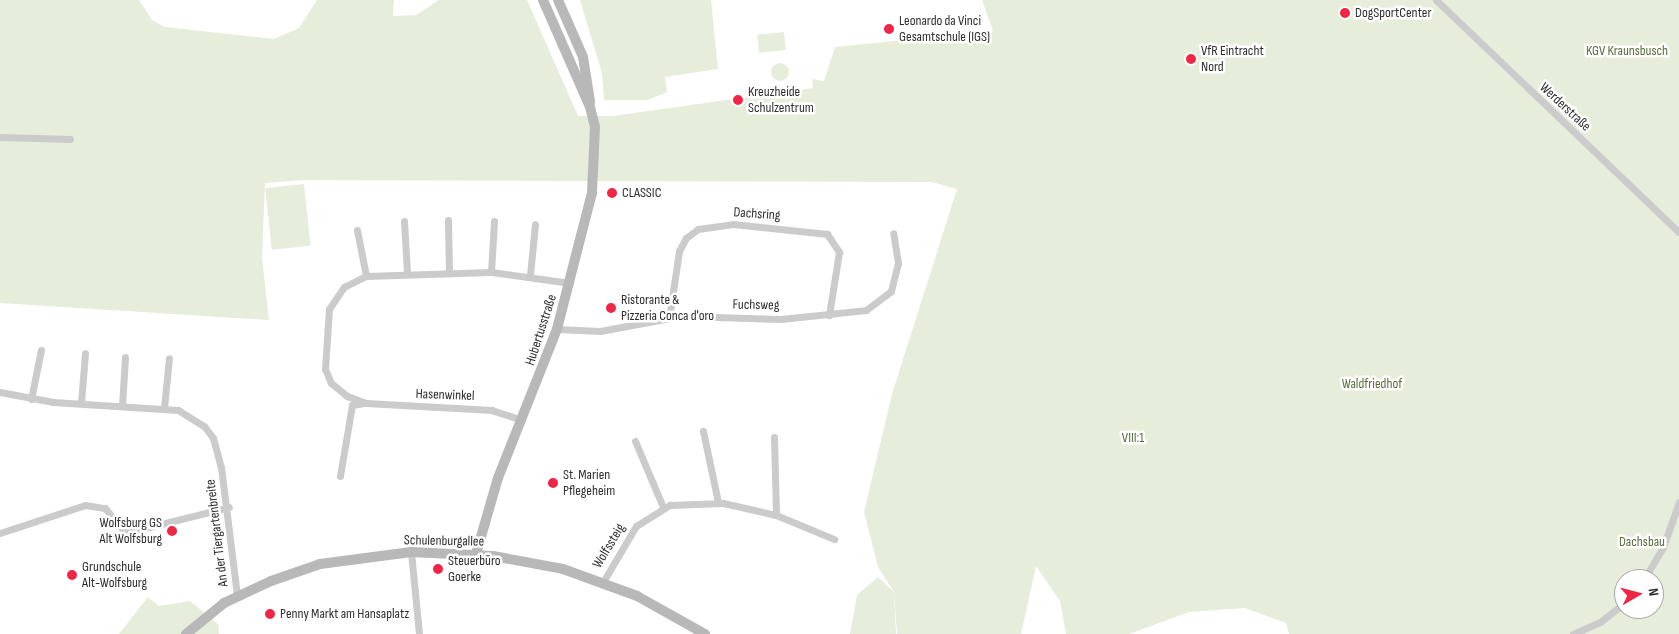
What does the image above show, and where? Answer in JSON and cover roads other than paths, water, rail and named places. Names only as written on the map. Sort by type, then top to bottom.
[{"type":"street","name":"Hubertusstraße","points":[[543,0],[590,107]]},
{"type":"street","name":"Hubertusstraße","points":[[476,554],[498,478],[557,329],[592,193],[595,127],[590,107],[583,57],[558,0]]},
{"type":"street","name":"Werderstraße","points":[[1436,0],[1679,232]]},
{"type":"street","points":[[0,137],[70,139]]},
{"type":"street","points":[[448,220],[449,271]]},
{"type":"street","points":[[404,221],[407,273]]},
{"type":"street","points":[[491,272],[494,221]]},
{"type":"street","points":[[530,274],[535,224]]},
{"type":"street","name":"Dachsring","points":[[669,318],[680,252],[686,238],[698,230],[733,224],[827,234],[839,252],[829,315]]},
{"type":"street","points":[[357,230],[366,276]]},
{"type":"street","name":"Fuchsweg","points":[[557,329],[600,331],[669,318],[829,315],[866,310],[890,291],[898,263],[893,233]]},
{"type":"street","name":"Hasenwinkel","points":[[522,420],[475,408],[366,403],[331,383],[324,349],[336,296],[366,276],[407,273],[449,271],[530,274],[570,283]]},
{"type":"street","points":[[31,399],[41,350]]},
{"type":"street","points":[[81,403],[85,353]]},
{"type":"street","points":[[122,406],[125,358]]},
{"type":"street","points":[[164,408],[169,358]]},
{"type":"street","name":"An der Tiergartenbreite","points":[[0,392],[31,399],[164,408],[191,415],[213,438],[228,507],[237,596]]},
{"type":"street","points":[[340,476],[352,404],[366,403]]},
{"type":"street","points":[[703,430],[718,502]]},
{"type":"street","points":[[774,437],[776,515]]},
{"type":"street","points":[[635,441],[663,507],[718,502],[776,515],[834,539]]},
{"type":"street","points":[[1650,569],[1663,547],[1679,502]]},
{"type":"street","points":[[0,533],[86,505],[105,508],[124,533],[228,507]]},
{"type":"street","name":"Wolfssteig","points":[[603,582],[628,536],[663,507]]},
{"type":"street","points":[[411,552],[419,634]]},
{"type":"street","name":"Schulenburgallee","points":[[186,634],[237,596],[320,564],[411,552],[476,554],[528,561],[603,582],[705,634]]},
{"type":"street","points":[[1573,634],[1600,622],[1614,611]]},
{"type":"place","name":"DogSportCenter","points":[[1345,13]]},
{"type":"place","name":"Leonardo da Vinci Gesamtschule (IGS)","points":[[889,29]]},
{"type":"place","name":"VfR Eintracht Nord","points":[[1191,59]]},
{"type":"place","name":"Kreuzheide Schulzentrum","points":[[738,100]]},
{"type":"place","name":"CLASSIC","points":[[612,193]]},
{"type":"place","name":"Ristorante & Pizzeria Conca d'oro","points":[[611,308]]},
{"type":"place","name":"St. Marien Pflegeheim","points":[[553,483]]},
{"type":"place","name":"Wolfsburg GS Alt Wolfsburg","points":[[172,531]]},
{"type":"place","name":"Steuerbüro Goerke","points":[[438,569]]},
{"type":"place","name":"Grundschule Alt-Wolfsburg","points":[[72,575]]},
{"type":"place","name":"Penny Markt am Hansaplatz","points":[[270,614]]},
{"type":"park label","name":"KGV Kraunsbusch","points":[[1627,51]]},
{"type":"park label","name":"Waldfriedhof","points":[[1372,384]]},
{"type":"park label","name":"VIII:1","points":[[1133,438]]},
{"type":"park label","name":"Dachsbau","points":[[1642,542]]}]
